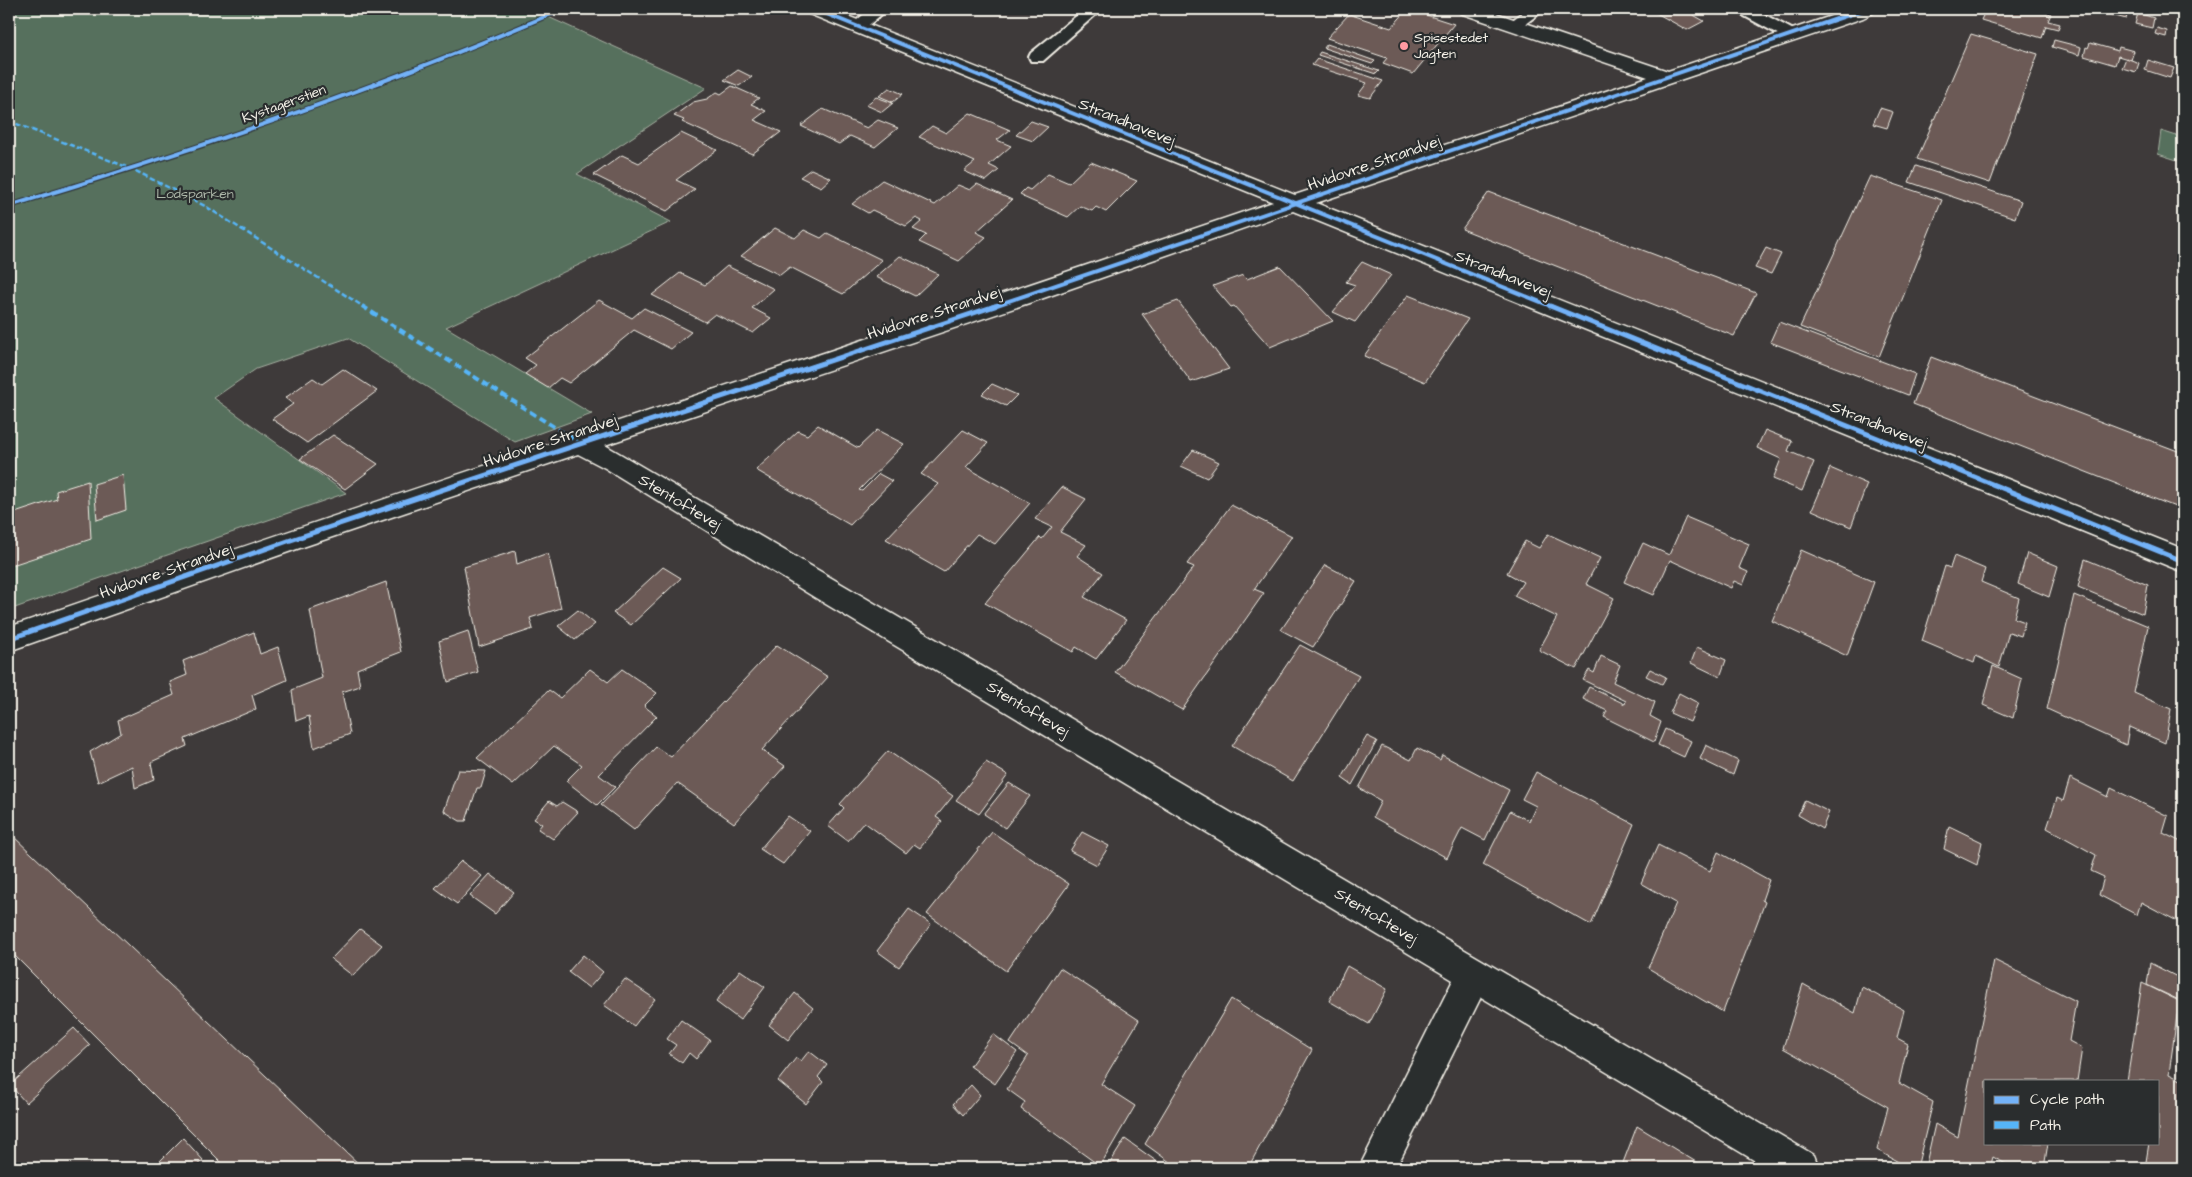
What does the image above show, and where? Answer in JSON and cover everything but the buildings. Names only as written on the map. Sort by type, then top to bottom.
[{"type":"street","name":"Strandhavevej","points":[[814,9],[2183,561]]},
{"type":"street","points":[[1467,9],[1667,77]]},
{"type":"street","name":"Hvidovre Strandvej","points":[[9,640],[288,541],[1017,298],[1293,203],[1793,36],[1866,9]]},
{"type":"street","name":"Stentoftevej","points":[[581,444],[614,461],[1474,975],[1801,1168]]},
{"type":"street","points":[[1377,1168],[1474,975]]},
{"type":"lane","points":[[858,26],[880,9]]},
{"type":"lane","points":[[1037,57],[1094,9]]},
{"type":"lane","points":[[1514,25],[1537,9]]},
{"type":"lane","points":[[1744,9],[1793,36]]},
{"type":"green space","name":"Lodsparken","points":[[9,9],[558,9],[546,16],[706,88],[577,174],[671,222],[446,327],[592,414],[515,442],[348,338],[256,369],[214,398],[346,493],[9,610]]},
{"type":"green space","points":[[2161,131],[2183,138],[2183,162],[2158,154]]},
{"type":"marked path","points":[[9,121],[132,169],[205,206],[581,444]]},
{"type":"cycle path","name":"Kystagerstien","points":[[9,206],[132,169],[240,132],[346,94],[563,9]]},
{"type":"cycle path","points":[[814,9],[2183,561]]},
{"type":"cycle path","points":[[9,639],[288,541],[1027,295],[1293,203],[1856,14],[1866,9]]},
{"type":"place","name":"Spisestedet Jagten","points":[[1404,46]]}]
